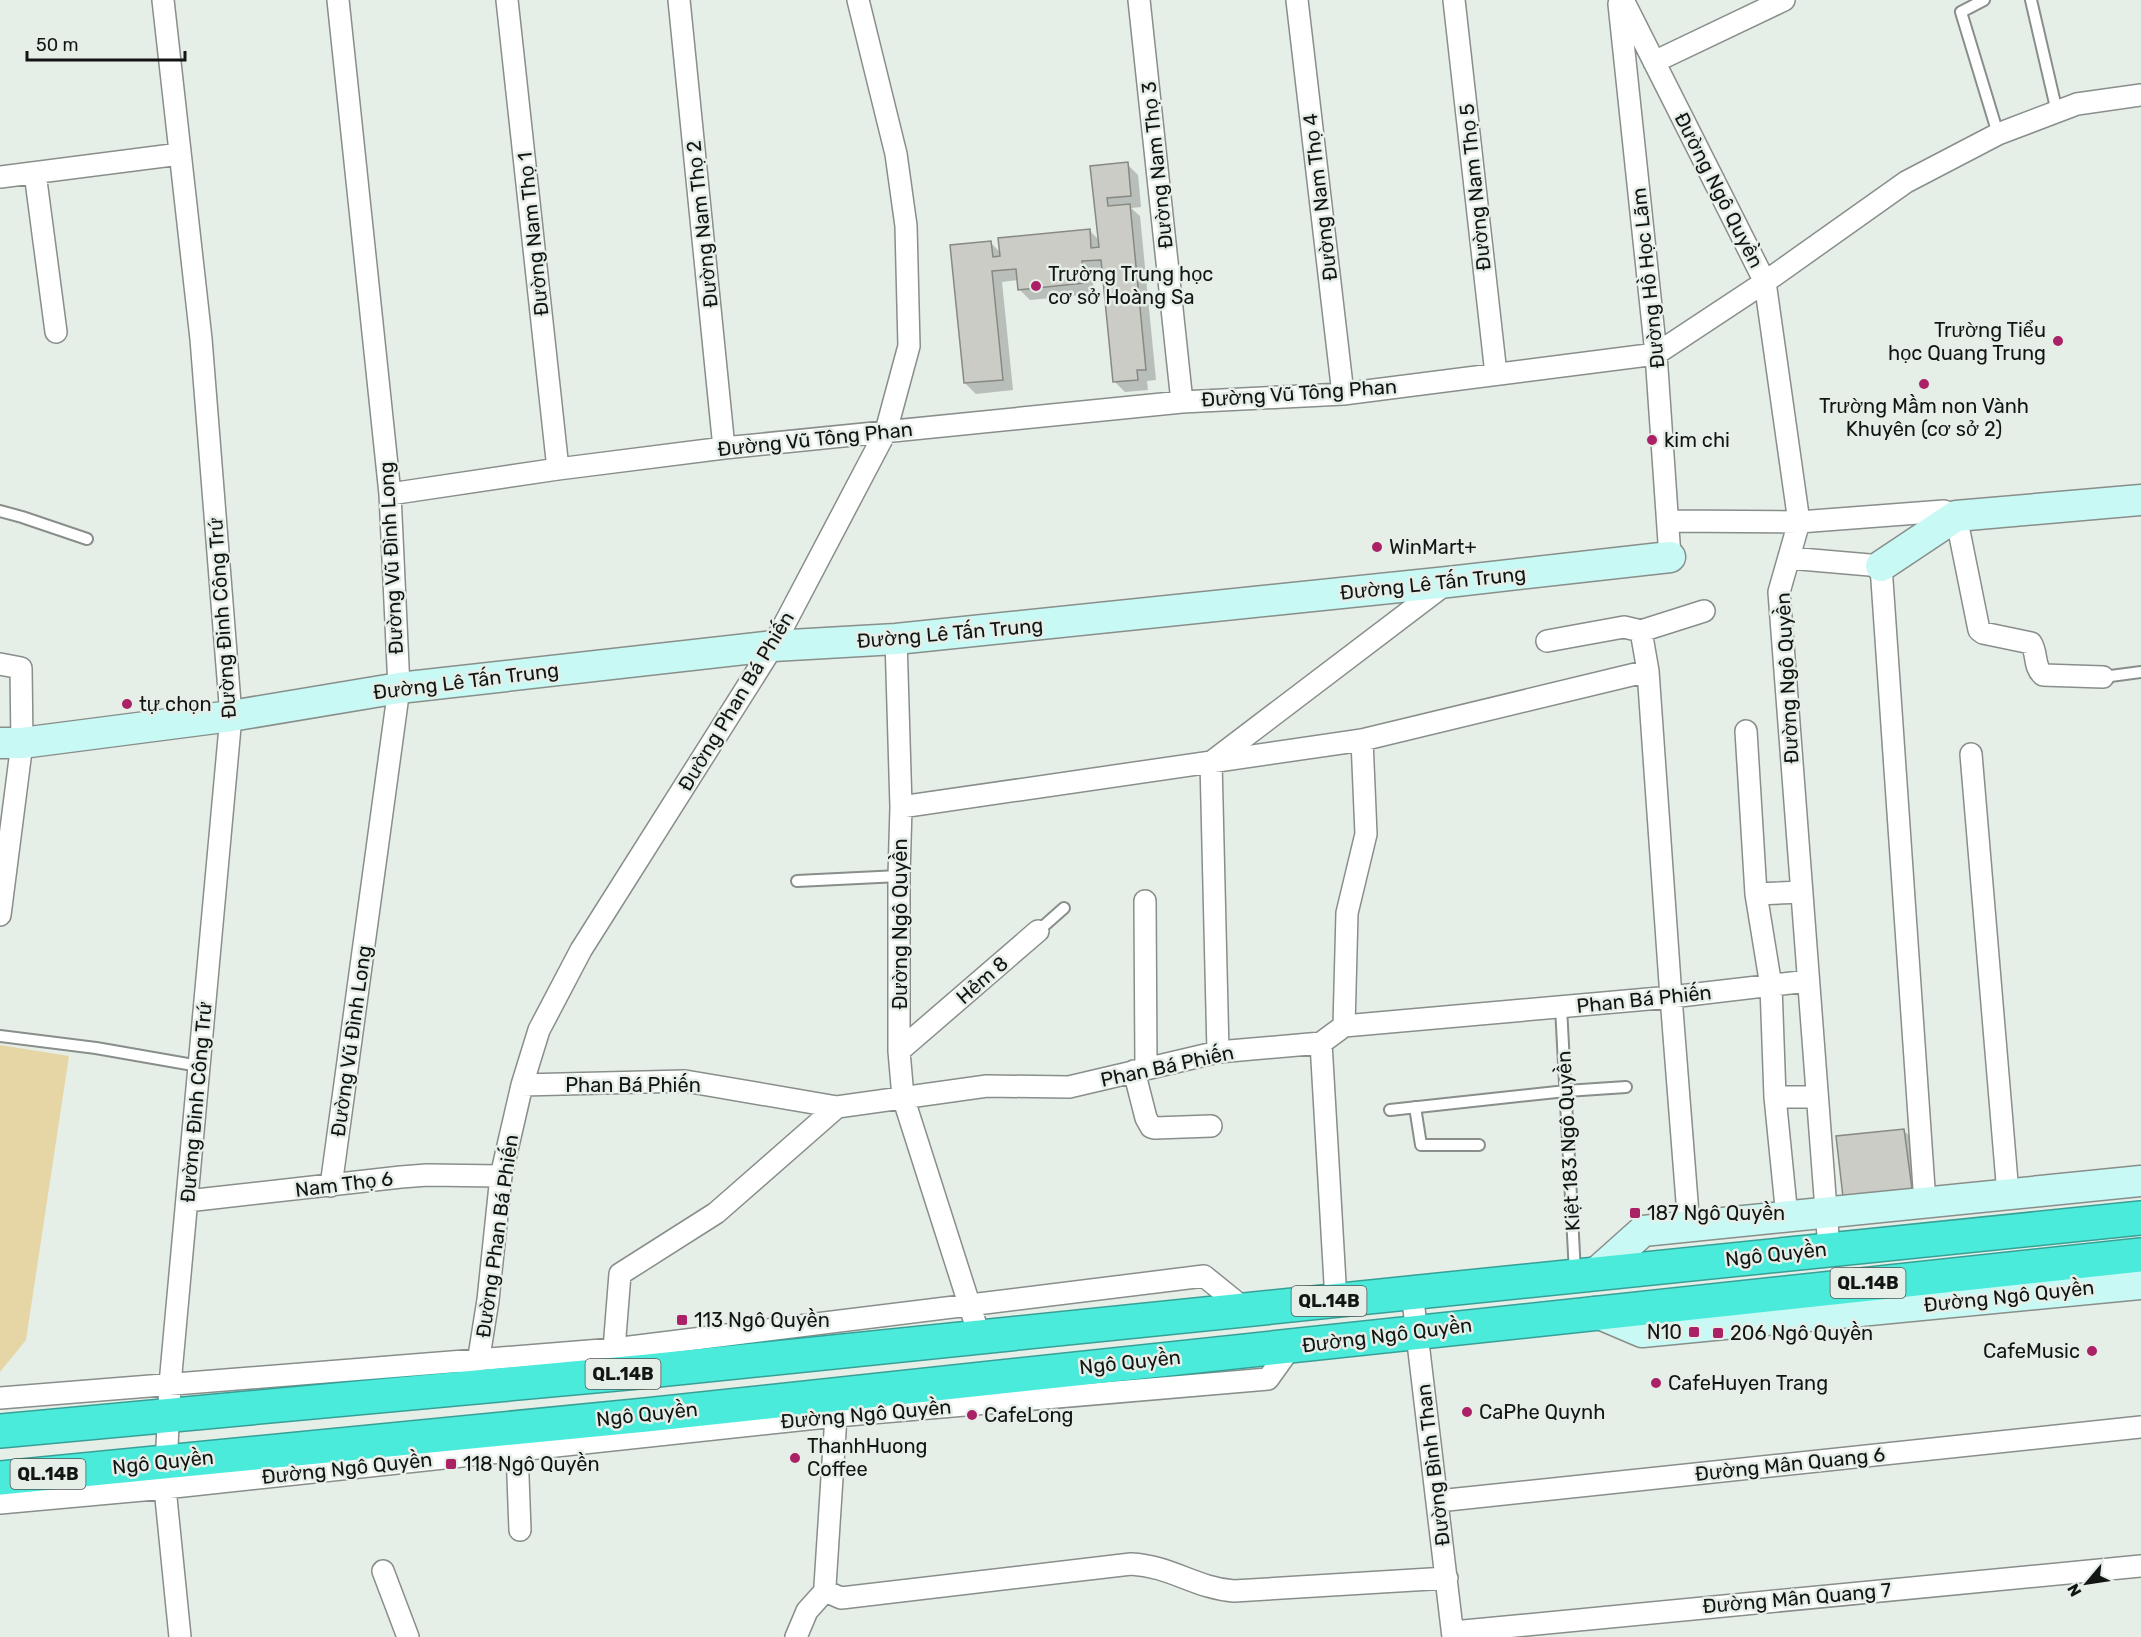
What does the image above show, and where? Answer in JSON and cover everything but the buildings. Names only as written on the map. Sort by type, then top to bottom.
[{"type":"highway","name":"Ngô Quyền","points":[[1412,1292],[2141,1218]]},
{"type":"highway","name":"Ngô Quyền","points":[[1595,1312],[2141,1255]]},
{"type":"highway","name":"Đường Ngô Quyền","points":[[1246,1310],[1412,1292]]},
{"type":"highway","name":"Ngô Quyền","points":[[0,1431],[168,1417],[476,1373],[980,1338],[1246,1310]]},
{"type":"highway","name":"Đường Ngô Quyền","points":[[1293,1344],[1595,1312]]},
{"type":"highway","name":"Ngô Quyền","points":[[0,1478],[166,1475],[658,1413],[1293,1344]]},
{"type":"street","name":"Đường Đinh Công Trứ","points":[[162,0],[204,373],[231,716],[168,1417],[166,1475],[180,1637]]},
{"type":"street","name":"Đường Vũ Đình Long","points":[[331,1186],[399,688],[390,494],[338,0]]},
{"type":"street","name":"Đường Nam Thọ 1","points":[[507,0],[558,469]]},
{"type":"street","name":"Đường Nam Thọ 2","points":[[679,0],[724,448]]},
{"type":"street","name":"Đường Phan Bá Phiến","points":[[476,1373],[488,1300],[501,1176],[522,1085],[539,1030],[581,950],[773,646],[886,431],[909,346],[906,226],[896,154],[858,0]]},
{"type":"street","name":"Đường Nam Thọ 3","points":[[1139,0],[1182,402]]},
{"type":"street","name":"Đường Nam Thọ 4","points":[[1297,0],[1343,394]]},
{"type":"street","name":"Đường Nam Thọ 5","points":[[1454,0],[1496,374]]},
{"type":"street","name":"Đường Ngô Quyền","points":[[1621,0],[1765,282],[1799,522],[1779,592],[1829,1249]]},
{"type":"street","name":"Đường Hồ Học Lãm","points":[[1621,0],[1656,354],[1670,557]]},
{"type":"street","points":[[1654,62],[1784,0]]},
{"type":"street","name":"Đường Vũ Tông Phan","points":[[390,494],[558,469],[724,448],[1182,402],[1343,394],[1656,354],[1765,282],[1906,182],[1998,134],[2077,104],[2141,95]]},
{"type":"street","points":[[0,177],[180,154]]},
{"type":"street","points":[[35,173],[56,332]]},
{"type":"street","points":[[1668,521],[1799,522],[1937,511],[1956,516],[2141,500]]},
{"type":"street","points":[[1788,558],[1881,566],[1956,516]]},
{"type":"street","points":[[1956,516],[1979,630],[1983,633],[2031,643],[2037,669],[2043,675],[2103,677]]},
{"type":"street","name":"Đường Lê Tấn Trung","points":[[11,743],[231,716],[399,688],[773,646],[896,639],[1670,557]]},
{"type":"street","points":[[1881,566],[1924,1203]]},
{"type":"street","points":[[1211,762],[1448,582]]},
{"type":"street","points":[[1547,641],[1624,627],[1641,631],[1704,611]]},
{"type":"street","points":[[1641,631],[1648,671],[1689,1227]]},
{"type":"street","name":"Đường Ngô Quyền","points":[[896,639],[901,807],[899,1051],[903,1097],[980,1338]]},
{"type":"street","points":[[0,664],[21,668],[11,743],[0,915]]},
{"type":"street","points":[[901,807],[1362,740],[1648,671]]},
{"type":"street","points":[[1746,730],[1756,894],[1771,986],[1775,1097],[1787,1217]]},
{"type":"street","points":[[1321,1043],[1344,1026],[1347,913],[1366,834],[1362,740]]},
{"type":"street","points":[[1971,754],[2008,1194]]},
{"type":"street","points":[[1211,762],[1218,1052]]},
{"type":"street","points":[[1756,894],[1802,892]]},
{"type":"street","points":[[1145,901],[1140,1070],[1146,1118],[1151,1127],[1155,1128],[1211,1126]]},
{"type":"street","name":"Hẻm 8","points":[[899,1051],[1038,931]]},
{"type":"street","name":"Phan Bá Phiến","points":[[1344,1026],[1671,997],[1808,981]]},
{"type":"street","name":"Đường Ngô Quyền","points":[[1321,1043],[1336,1300]]},
{"type":"street","name":"Phan Bá Phiến","points":[[522,1085],[685,1081],[837,1107],[987,1086],[1070,1087],[1218,1052],[1321,1043]]},
{"type":"street","points":[[1775,1097],[1817,1097]]},
{"type":"street","points":[[614,1349],[620,1274],[716,1212],[837,1107]]},
{"type":"street","name":"Nam Thọ 6","points":[[187,1201],[427,1175],[501,1176]]},
{"type":"street","points":[[1586,1274],[1643,1231],[2141,1180]]},
{"type":"street","points":[[0,1398],[170,1384],[476,1373],[614,1349],[1204,1276],[1246,1310]]},
{"type":"street","name":"Đường Ngô Quyền","points":[[1595,1312],[1642,1332],[2141,1284]]},
{"type":"street","name":"Đường Bình Than","points":[[1412,1292],[1453,1634]]},
{"type":"street","name":"Đường Ngô Quyền","points":[[0,1503],[166,1475],[517,1450],[836,1416],[1268,1379],[1293,1344]]},
{"type":"street","points":[[796,1637],[807,1611],[825,1591],[836,1416]]},
{"type":"street","name":"Đường Mân Quang 6","points":[[1438,1501],[2141,1427]]},
{"type":"street","points":[[517,1450],[520,1530]]},
{"type":"street","points":[[825,1591],[841,1598],[1131,1564],[1164,1568],[1205,1586],[1234,1591],[1447,1578]]},
{"type":"street","name":"Đường Mân Quang 7","points":[[1453,1634],[2141,1566]]},
{"type":"street","points":[[383,1571],[408,1637]]},
{"type":"lane","points":[[1984,0],[1961,12],[1998,134]]},
{"type":"lane","points":[[2031,0],[2057,112]]},
{"type":"lane","points":[[0,512],[87,539]]},
{"type":"lane","points":[[2103,677],[2141,672]]},
{"type":"lane","points":[[797,881],[899,876]]},
{"type":"lane","name":"Hẻm 8","points":[[1038,931],[1064,908]]},
{"type":"lane","name":"Kiệt 183 Ngô Quyền","points":[[1561,1007],[1566,1091],[1586,1274]]},
{"type":"lane","points":[[0,1036],[96,1048],[199,1066]]},
{"type":"lane","points":[[1390,1110],[1566,1091],[1626,1087]]},
{"type":"lane","points":[[1415,1107],[1421,1145],[1479,1145]]},
{"type":"shaded area","points":[[0,1045],[69,1056],[26,1340],[0,1372]]},
{"type":"place","name":"Trường Trung học cơ sở Hoàng Sa","points":[[1036,286]]},
{"type":"place","name":"Trường Tiểu học Quang Trung","points":[[2058,341]]},
{"type":"place","name":"Trường Mầm non Vành Khuyên (cơ sở 2)","points":[[1924,384]]},
{"type":"place","name":"kim chi","points":[[1652,440]]},
{"type":"place","name":"WinMart+","points":[[1377,547]]},
{"type":"place","name":"tự chọn","points":[[127,704]]},
{"type":"place","name":"187 Ngô Quyền","points":[[1635,1213]]},
{"type":"place","name":"113 Ngô Quyền","points":[[682,1320]]},
{"type":"place","name":"N10","points":[[1694,1332]]},
{"type":"place","name":"206 Ngô Quyền","points":[[1718,1333]]},
{"type":"place","name":"CafeMusic","points":[[2092,1351]]},
{"type":"place","name":"CafeHuyen Trang","points":[[1656,1383]]},
{"type":"place","name":"CaPhe Quynh","points":[[1467,1412]]},
{"type":"place","name":"CafeLong","points":[[972,1415]]},
{"type":"place","name":"ThanhHuong Coffee","points":[[795,1458]]},
{"type":"place","name":"118 Ngô Quyền","points":[[451,1464]]}]
